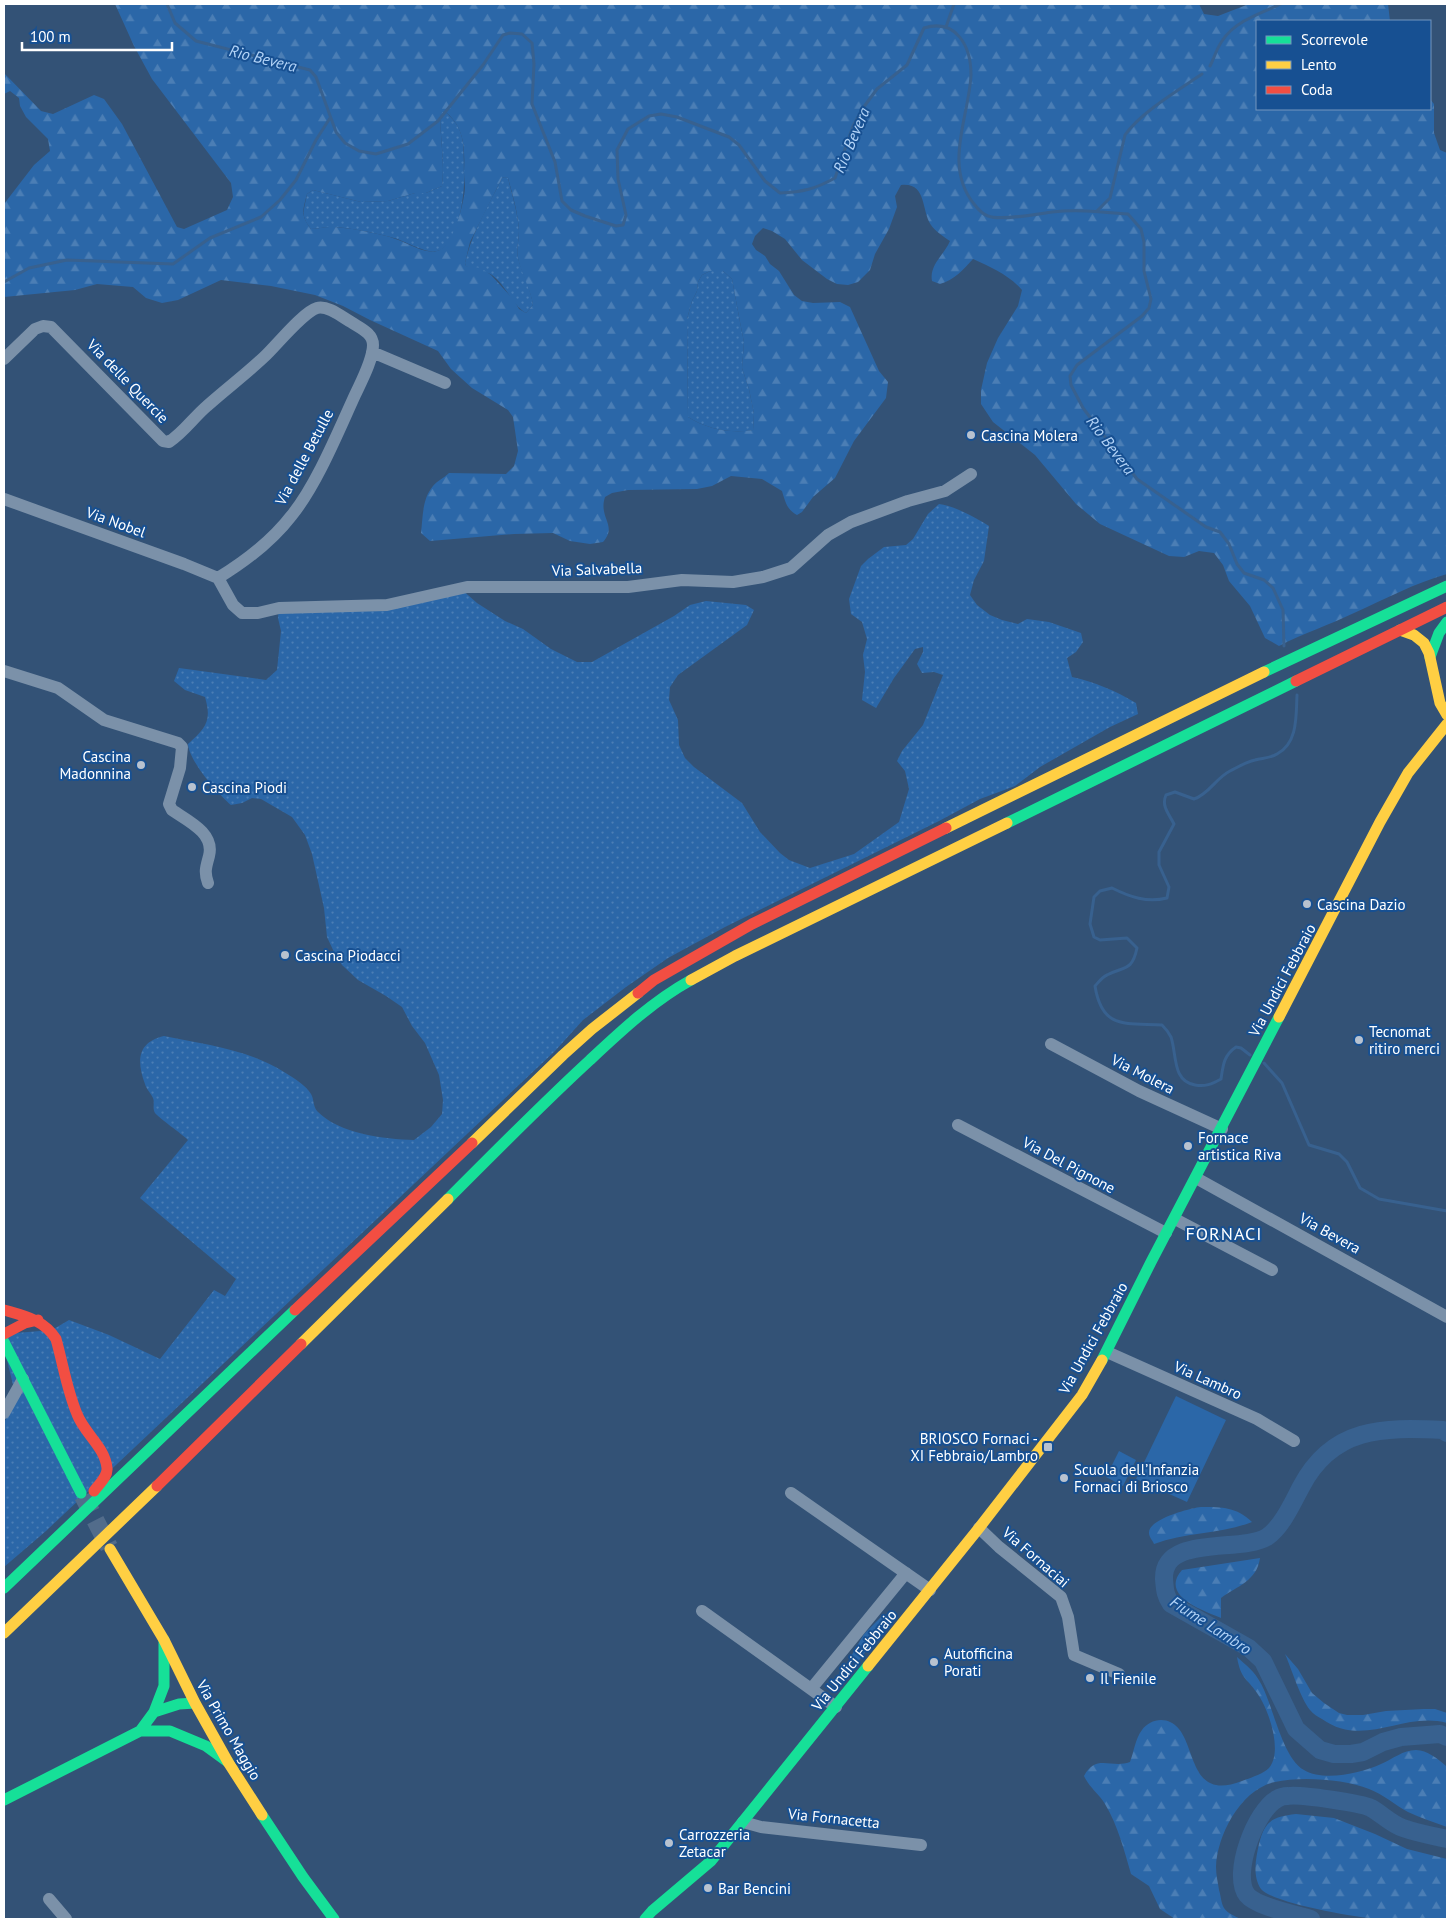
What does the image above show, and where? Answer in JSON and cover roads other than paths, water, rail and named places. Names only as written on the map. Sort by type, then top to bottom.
[{"type":"main road","points":[[5,1586],[563,1055],[592,1029],[654,980],[752,924],[1285,662],[1447,586]]},
{"type":"main road","points":[[4,1633],[171,1473],[567,1081],[622,1030],[680,986],[744,952],[1447,607]]},
{"type":"main road","points":[[1430,657],[1439,633],[1447,622]]},
{"type":"main road","points":[[1400,630],[1412,632],[1425,642],[1430,657],[1438,700],[1447,715]]},
{"type":"main road","points":[[1434,683],[1447,695]]},
{"type":"main road","name":"Via Undici Febbraio","points":[[645,1919],[652,1910],[711,1861],[930,1590],[1082,1395],[1107,1352],[1166,1234],[1380,822],[1408,773],[1447,724]]},
{"type":"main road","points":[[5,1586],[25,1559],[105,1478],[108,1466],[100,1450],[82,1424],[74,1407],[52,1330],[38,1320],[6,1313]]},
{"type":"main road","points":[[4,1334],[25,1323],[38,1320]]},
{"type":"main road","points":[[4,1342],[81,1493]]},
{"type":"main road","points":[[100,1450],[121,1456],[141,1447],[201,1389],[232,1368]]},
{"type":"main road","name":"Via Primo Maggio","points":[[110,1549],[164,1640],[195,1703],[228,1762],[297,1869],[332,1918]]},
{"type":"main road","points":[[4,1642],[43,1596]]},
{"type":"main road","points":[[4,1800],[140,1731],[154,1712],[164,1686],[164,1640]]},
{"type":"main road","points":[[154,1712],[179,1704],[195,1703]]},
{"type":"main road","points":[[170,1731],[184,1718],[195,1703]]},
{"type":"main road","points":[[140,1731],[170,1731],[206,1746],[228,1762]]},
{"type":"street","name":"Via delle Quercie","points":[[4,359],[35,329],[43,326],[51,327],[163,441],[169,442],[205,407],[264,357],[290,329],[316,308],[323,308],[334,312],[364,330],[371,337],[372,352]]},
{"type":"street","points":[[372,352],[445,383]]},
{"type":"street","name":"Via delle Betulle","points":[[218,578],[238,566],[261,548],[293,515],[328,452],[367,368],[372,352]]},
{"type":"street","name":"Via Salvabella","points":[[218,578],[233,605],[242,613],[258,613],[279,608],[387,605],[467,586],[628,587],[682,580],[733,582],[763,577],[791,568],[828,534],[851,522],[908,501],[945,491],[971,474]]},
{"type":"street","name":"Via Nobel","points":[[4,499],[218,578]]},
{"type":"street","points":[[4,671],[58,688],[104,720],[178,743],[182,747],[180,768],[169,804],[172,810],[206,835],[210,855],[204,873],[208,883]]},
{"type":"street","name":"Via Molera","points":[[1051,1044],[1154,1098],[1222,1129]]},
{"type":"street","name":"Via Del Pignone","points":[[958,1125],[1166,1234]]},
{"type":"street","name":"Via Bevera","points":[[1196,1178],[1447,1316]]},
{"type":"street","points":[[1175,1219],[1272,1270]]},
{"type":"street","name":"Via Lambro","points":[[1107,1352],[1257,1419],[1294,1441]]},
{"type":"street","points":[[4,1413],[23,1379]]},
{"type":"street","points":[[791,1493],[930,1590]]},
{"type":"street","name":"Via Fornaciai","points":[[979,1528],[1061,1597],[1068,1617],[1074,1655],[1119,1674]]},
{"type":"street","points":[[811,1689],[906,1573]]},
{"type":"street","points":[[702,1611],[836,1707]]},
{"type":"street","name":"Via Fornacetta","points":[[743,1822],[761,1826],[921,1845]]},
{"type":"street","points":[[48,1899],[66,1919]]},
{"type":"waterway","name":"Rio Bevera","points":[[167,4],[175,23],[196,41],[310,70],[316,77],[336,132],[345,143],[359,151],[376,154],[408,144],[438,121],[483,65],[503,35],[510,33],[522,34],[532,43],[534,64],[532,104],[555,162],[562,201],[571,210],[616,226],[623,225],[626,215],[618,179],[617,150],[628,129],[649,116],[661,114],[677,117],[729,137],[739,145],[765,181],[780,193],[809,189],[835,178],[853,126],[863,108],[877,89],[907,65],[924,28],[945,27],[953,31],[965,45],[971,75],[960,141],[960,174],[965,189],[978,209],[988,216],[1002,218],[1071,211],[1128,214],[1141,229],[1144,242],[1144,271],[1151,299],[1149,308],[1142,316],[1077,365],[1070,376],[1071,385],[1083,408],[1137,479],[1206,527],[1220,532],[1229,544],[1237,564],[1244,573],[1264,580],[1273,588],[1283,610],[1284,646]]},
{"type":"waterway","points":[[946,27],[954,4]]},
{"type":"waterway","points":[[1210,66],[1227,34],[1249,18],[1281,4]]},
{"type":"waterway","points":[[1097,211],[1110,198],[1125,135],[1150,110],[1202,74]]},
{"type":"waterway","points":[[4,282],[29,268],[67,260],[173,264],[210,238],[261,217],[280,200],[296,180],[316,140],[330,118]]},
{"type":"waterway","name":"Rio Bevera","points":[[1250,1055],[1241,1048],[1236,1047],[1223,1065],[1221,1079],[1202,1086],[1188,1083],[1179,1073],[1171,1037],[1162,1025],[1118,1021],[1110,1017],[1103,1010],[1098,1000],[1095,986],[1105,976],[1130,965],[1137,948],[1127,938],[1100,940],[1094,937],[1090,924],[1094,897],[1100,891],[1112,888],[1139,898],[1152,900],[1167,898],[1169,887],[1159,865],[1159,852],[1174,824],[1164,803],[1166,795],[1175,792],[1194,799],[1204,794],[1230,771],[1248,762],[1275,755],[1284,749],[1289,743],[1294,728],[1297,695]]},
{"type":"waterway","name":"Rio Bevera","points":[[1264,1063],[1282,1083],[1309,1145],[1339,1154],[1347,1162],[1360,1188],[1379,1199],[1447,1211]]},
{"type":"waterway","name":"Fiume Lambro","points":[[1447,1433],[1443,1430],[1400,1429],[1361,1435],[1344,1442],[1328,1452],[1314,1467],[1278,1527],[1267,1537],[1255,1542],[1189,1550],[1176,1556],[1167,1565],[1164,1579],[1166,1592],[1171,1604],[1249,1648],[1263,1661],[1296,1729],[1320,1750],[1334,1754],[1351,1754],[1363,1752],[1383,1742],[1401,1737],[1440,1734],[1447,1737]]},
{"type":"waterway","name":"Fiume Lambro","points":[[1311,1919],[1259,1903],[1247,1895],[1243,1885],[1242,1873],[1248,1843],[1261,1816],[1269,1805],[1277,1799],[1287,1796],[1304,1796],[1365,1806],[1403,1828],[1447,1839]]},
{"type":"tunnel","points":[[83,1496],[109,1547]]},
{"type":"place","name":"Cascina Molera","points":[[971,435]]},
{"type":"place","name":"Cascina Madonnina","points":[[141,765]]},
{"type":"place","name":"Cascina Piodi","points":[[192,787]]},
{"type":"place","name":"Cascina Dazio","points":[[1307,904]]},
{"type":"place","name":"Cascina Piodacci","points":[[285,955]]},
{"type":"place","name":"Tecnomat ritiro merci","points":[[1359,1040]]},
{"type":"place","name":"Fornace artistica Riva","points":[[1188,1146]]},
{"type":"place","name":"BRIOSCO Fornaci - XI Febbraio/Lambro","points":[[1048,1447]]},
{"type":"place","name":"Scuola dell’Infanzia Fornaci di Briosco","points":[[1064,1478]]},
{"type":"place","name":"Autofficina Porati","points":[[934,1662]]},
{"type":"place","name":"Il Fienile","points":[[1090,1678]]},
{"type":"place","name":"Carrozzeria Zetacar","points":[[669,1843]]},
{"type":"place","name":"Bar Bencini","points":[[708,1888]]},
{"type":"district","name":"FORNACI","points":[[1224,1233]]}]
